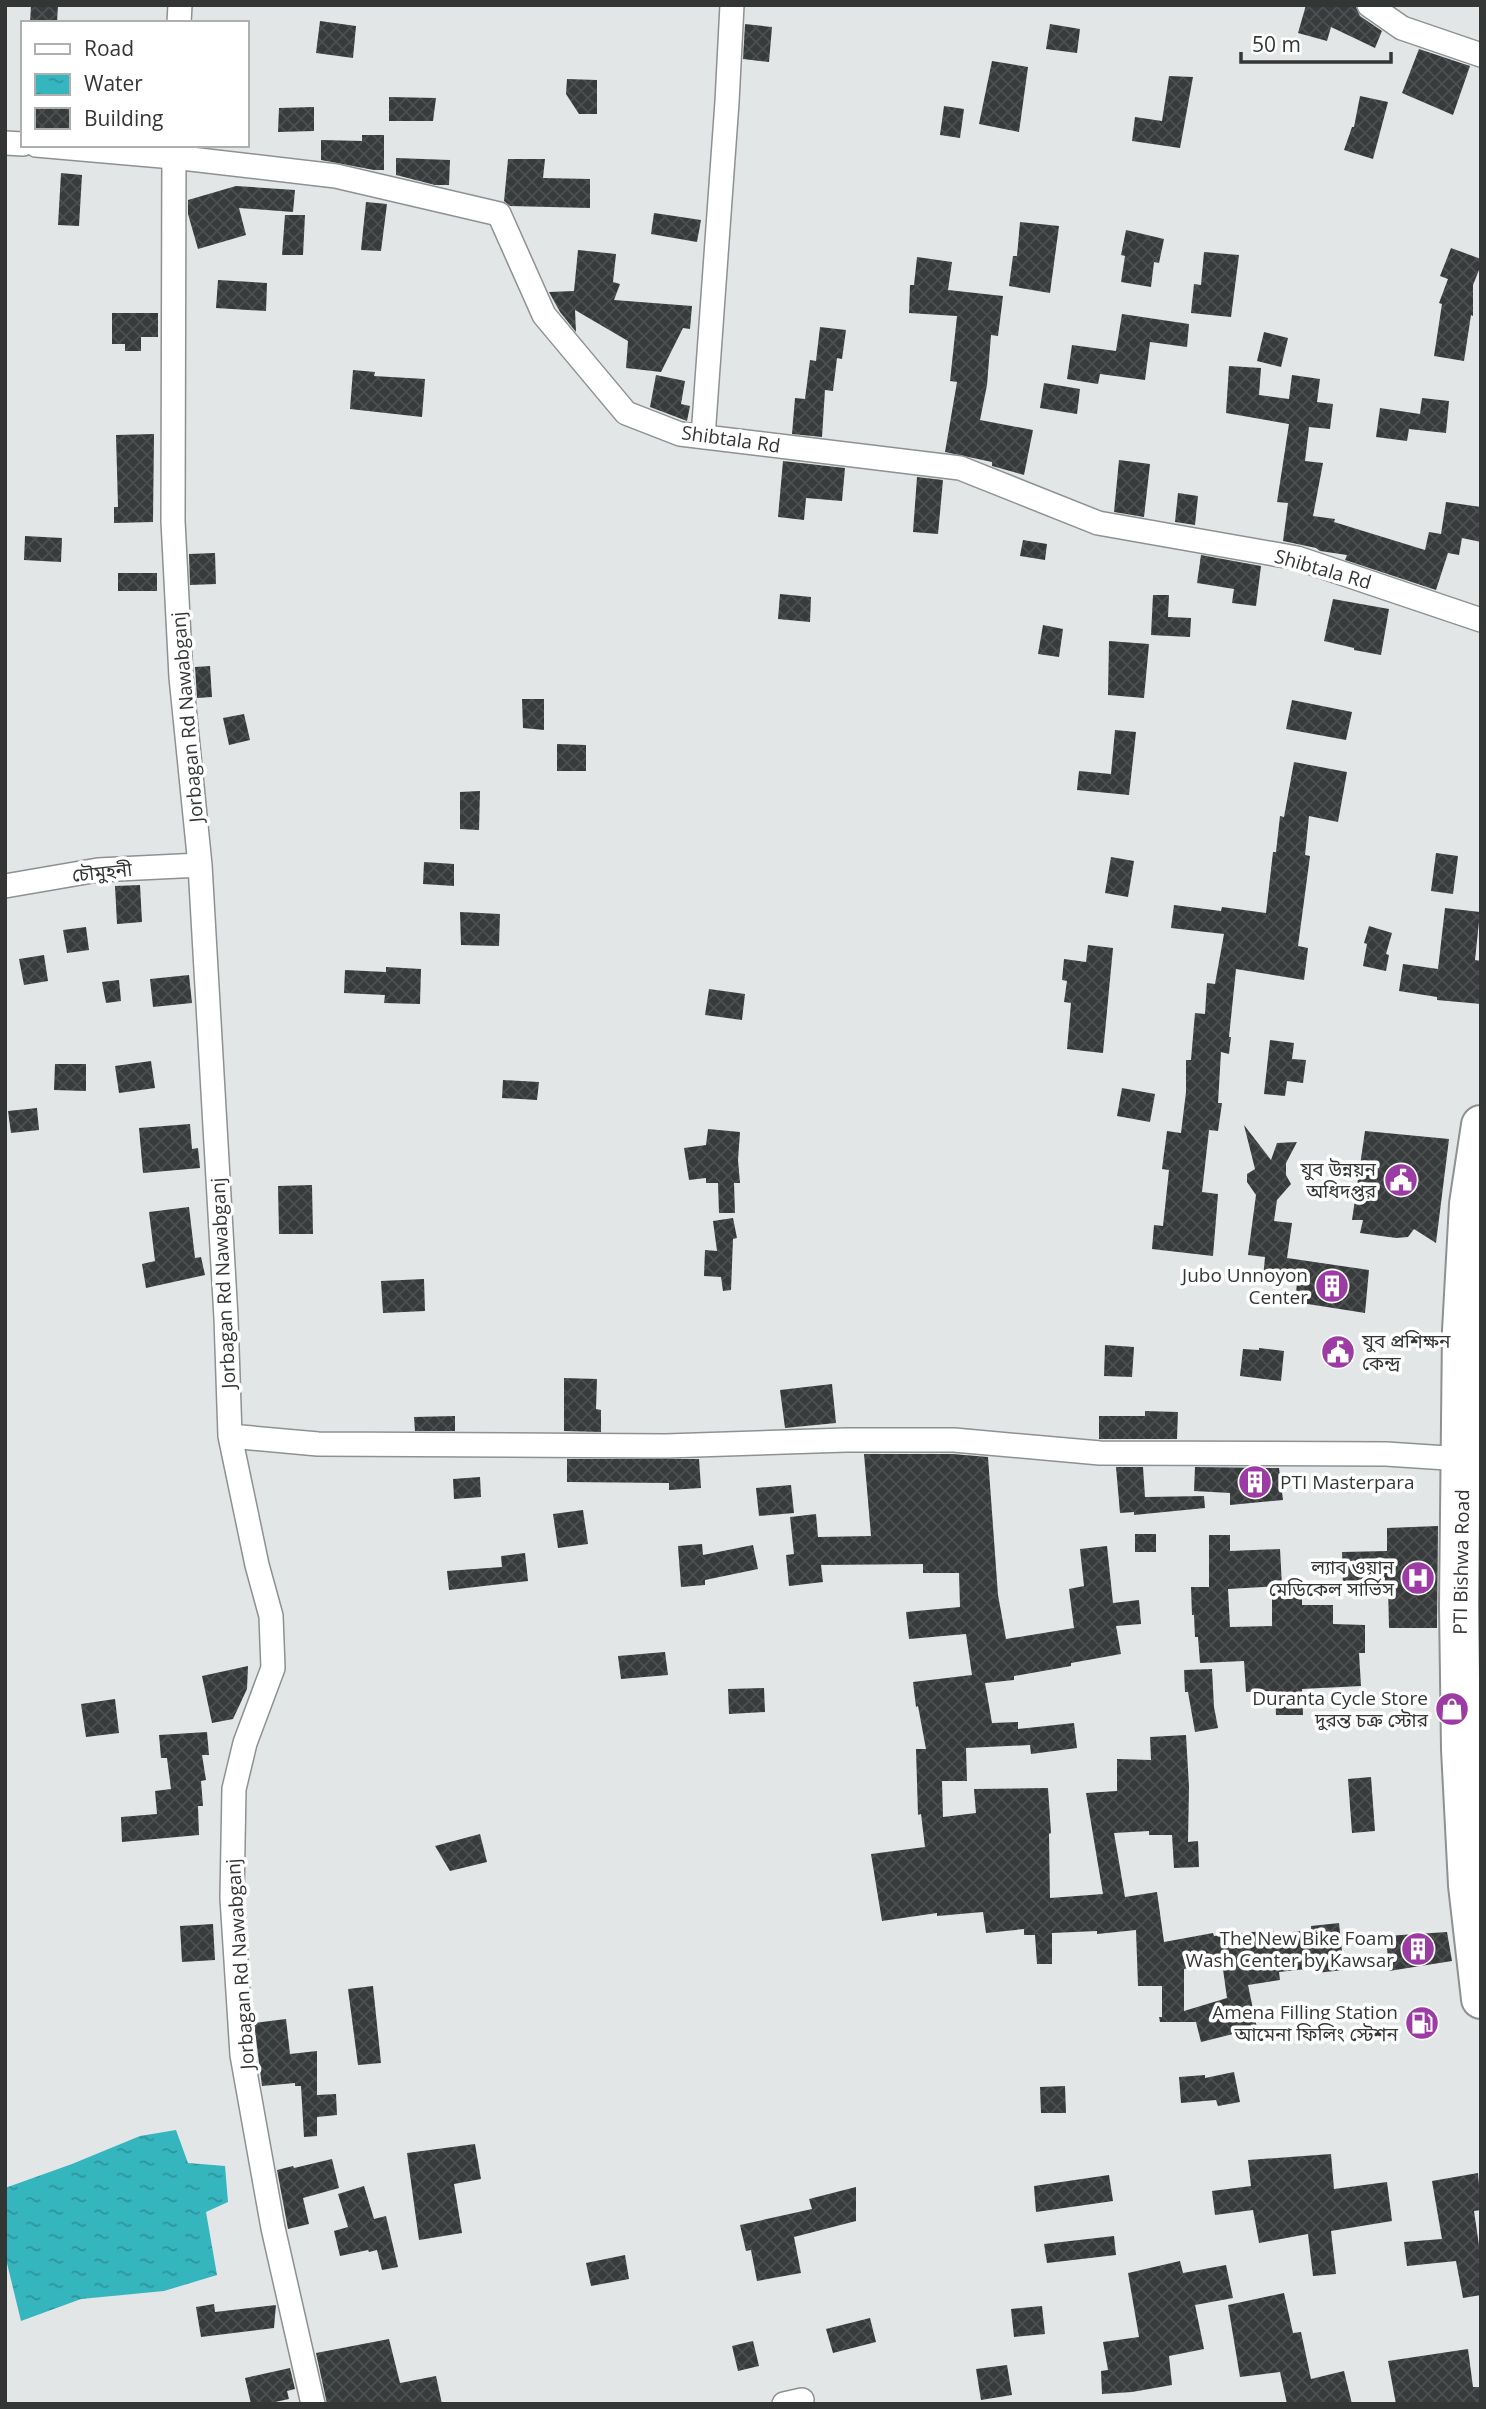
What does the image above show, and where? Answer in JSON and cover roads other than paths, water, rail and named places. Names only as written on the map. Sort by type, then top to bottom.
[{"type":"highway","name":"PTI Bishwa Road","points":[[1481,1125],[1469,1204],[1462,1331],[1471,1394],[1462,1459],[1459,1606],[1461,1749],[1468,1885],[1481,1999]]},
{"type":"street","points":[[703,437],[732,5]]},
{"type":"street","points":[[1369,5],[1402,28],[1481,55]]},
{"type":"street","name":"Shibtala Rd","points":[[82,147],[174,151],[336,176],[499,215],[544,315],[626,413],[680,434],[960,468],[1098,523],[1297,558],[1481,620]]},
{"type":"street","name":"Jorbagan Rd Nawabganj","points":[[174,151],[173,521],[181,677],[200,865],[230,1436],[257,1565],[271,1616],[273,1668],[245,1743],[234,1789],[232,1898],[242,2055],[274,2228],[313,2404]]},
{"type":"street","name":"চৌমুহনী","points":[[5,886],[98,870],[200,865]]},
{"type":"street","points":[[230,1436],[331,1444],[666,1446],[846,1440],[954,1440],[1100,1454],[1386,1454],[1462,1459]]},
{"type":"water","points":[[176,2130],[188,2163],[225,2166],[228,2202],[206,2212],[217,2275],[164,2291],[81,2299],[21,2321],[5,2255],[5,2188],[140,2136]]},
{"type":"place","name":"যুব উন্নয়ন অধিদপ্তর","points":[[1401,1180]]},
{"type":"place","name":"Jubo Unnoyon Center","points":[[1332,1286]]},
{"type":"place","name":"যুব প্রশিক্ষন কেন্দ্র","points":[[1338,1352]]},
{"type":"place","name":"PTI Masterpara","points":[[1255,1482]]},
{"type":"place","name":"ল্যাব ওয়ান মেডিকেল সার্ভিস","points":[[1418,1578]]},
{"type":"place","name":"Duranta Cycle Store দুরন্ত চক্র স্টোর","points":[[1452,1709]]},
{"type":"place","name":"The New Bike Foam Wash Center by Kawsar","points":[[1418,1949]]},
{"type":"place","name":"Amena Filling Station আমেনা ফিলিং স্টেশন","points":[[1422,2023]]}]
